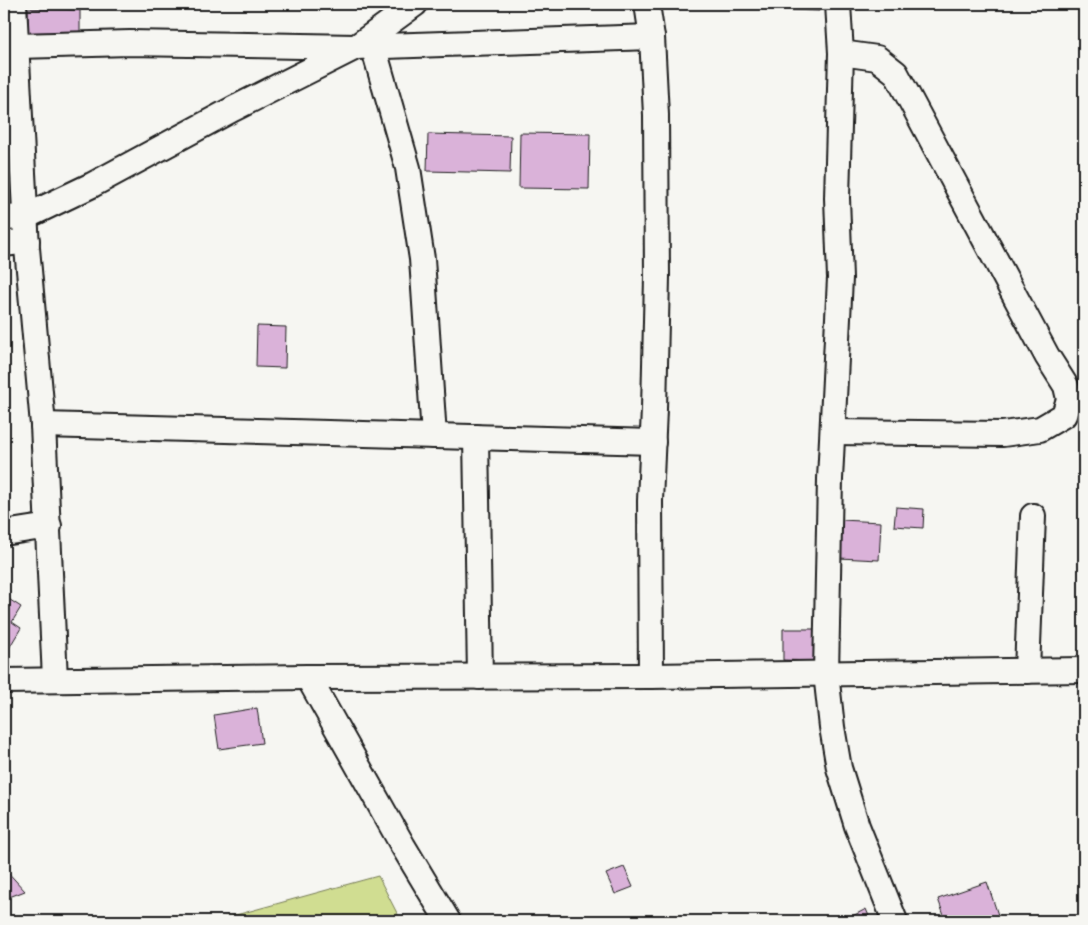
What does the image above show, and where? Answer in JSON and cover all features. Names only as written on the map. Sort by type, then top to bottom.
[{"type":"street","points":[[14,4],[17,46],[14,217],[27,240],[43,425],[55,679]]},
{"type":"street","points":[[14,217],[92,185],[233,109],[364,46],[415,4]]},
{"type":"street","points":[[647,4],[652,38],[656,115],[657,277],[650,501],[651,676]]},
{"type":"street","points":[[838,4],[841,53],[837,198],[840,278],[830,479],[826,673],[839,768],[857,826],[894,921]]},
{"type":"street","points":[[17,46],[130,43],[364,46],[652,38]]},
{"type":"street","points":[[364,46],[408,168],[422,259],[434,436]]},
{"type":"street","points":[[833,432],[1003,434],[1040,429],[1064,415],[1069,398],[1066,386],[1047,356],[896,73],[877,58],[841,53]]},
{"type":"street","points":[[4,244],[27,240]]},
{"type":"street","points":[[43,425],[653,442]]},
{"type":"street","points":[[476,437],[480,677]]},
{"type":"street","points":[[1027,671],[1032,516]]},
{"type":"street","points":[[4,533],[48,526]]},
{"type":"street","points":[[4,681],[308,677],[651,676],[1084,670]]},
{"type":"street","points":[[308,677],[403,846],[448,921]]},
{"type":"green space","points":[[378,876],[399,917],[384,921],[214,921]]},
{"type":"building","points":[[788,4],[820,4],[819,11],[787,10]]},
{"type":"building","points":[[28,8],[80,10],[80,35],[28,34]]},
{"type":"building","points":[[520,133],[590,134],[589,189],[519,188]]},
{"type":"building","points":[[428,134],[511,136],[510,173],[427,171]]},
{"type":"building","points":[[257,326],[286,327],[285,368],[256,367]]},
{"type":"building","points":[[896,507],[924,509],[923,528],[894,526]]},
{"type":"building","points":[[841,520],[881,522],[879,560],[839,558]]},
{"type":"building","points":[[4,596],[21,607],[12,622],[21,628],[9,648],[4,645]]},
{"type":"building","points":[[783,629],[814,629],[814,661],[783,660]]},
{"type":"building","points":[[257,708],[262,743],[219,749],[214,715]]},
{"type":"building","points":[[624,867],[633,887],[615,894],[606,874]]},
{"type":"building","points":[[4,868],[25,891],[4,899]]},
{"type":"building","points":[[987,882],[999,918],[989,921],[946,921],[938,899]]},
{"type":"building","points":[[866,909],[871,921],[843,921]]}]
